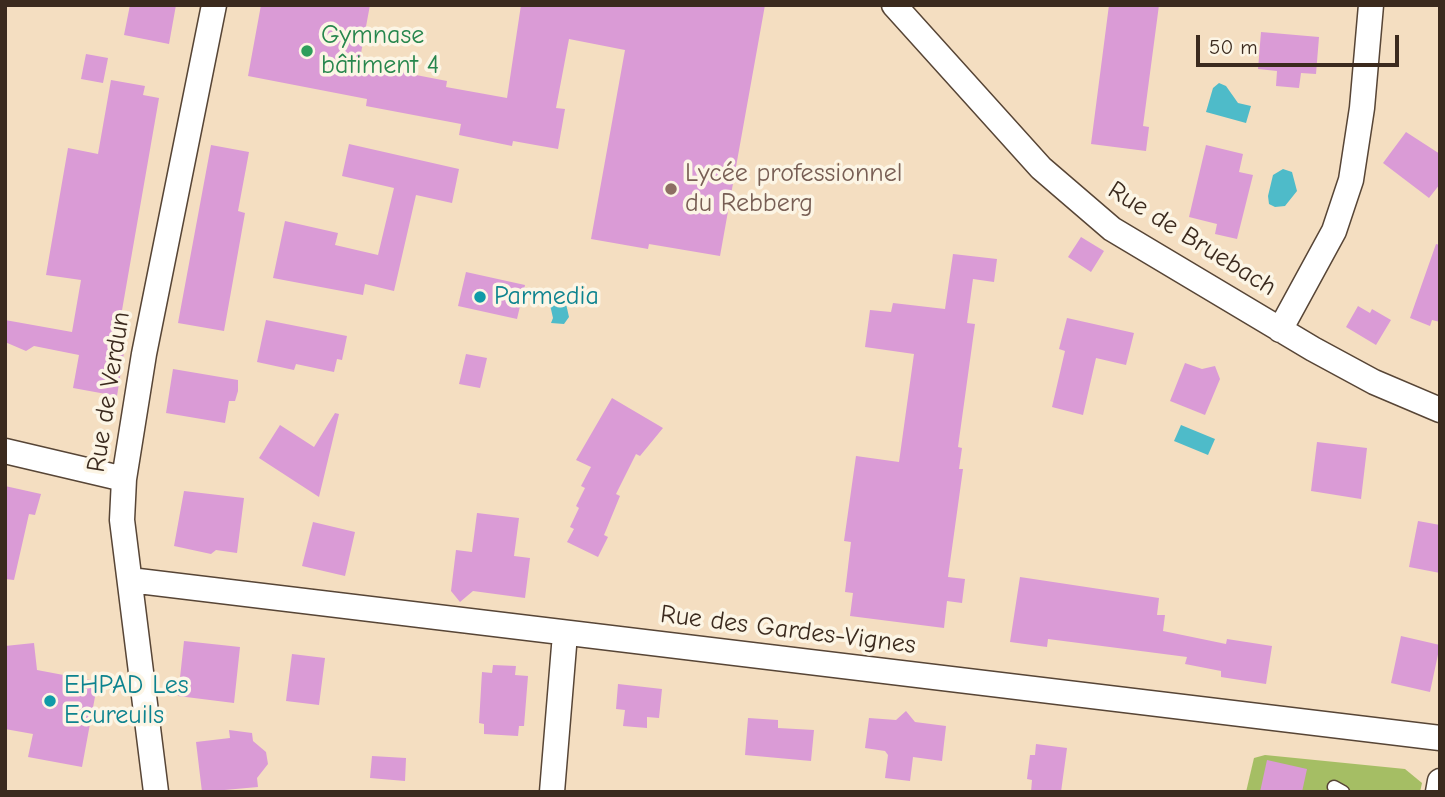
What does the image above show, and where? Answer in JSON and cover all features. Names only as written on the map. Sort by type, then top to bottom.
[{"type":"street","name":"Rue de Verdun","points":[[156,792],[122,520],[124,479],[144,354],[214,5]]},
{"type":"street","name":"Rue de Bruebach","points":[[894,5],[1041,168],[1087,210],[1164,263],[1280,330],[1374,382],[1440,410]]},
{"type":"street","points":[[1280,330],[1329,242],[1351,180],[1362,108],[1371,5]]},
{"type":"street","points":[[5,451],[124,479]]},
{"type":"street","name":"Rue des Gardes-Vignes","points":[[130,580],[1440,738]]},
{"type":"street","points":[[552,792],[565,634]]},
{"type":"street","points":[[1438,792],[1440,781]]},
{"type":"green space","points":[[1265,755],[1405,769],[1422,783],[1420,792],[1246,792],[1254,758]]},
{"type":"water","points":[[1219,83],[1226,86],[1238,103],[1251,106],[1246,123],[1206,112],[1213,88]]},
{"type":"water","points":[[1283,169],[1292,172],[1297,191],[1285,206],[1275,207],[1269,204],[1268,196],[1273,175]]},
{"type":"water","points":[[553,290],[564,295],[569,317],[564,324],[551,323],[553,318],[548,296]]},
{"type":"water","points":[[1181,425],[1215,439],[1208,455],[1174,441]]},
{"type":"building","points":[[130,5],[176,5],[169,44],[124,35]]},
{"type":"building","points":[[261,5],[370,5],[359,64],[447,81],[446,87],[507,98],[521,5],[765,5],[720,256],[649,244],[648,249],[591,239],[625,50],[569,39],[556,108],[565,109],[558,149],[513,141],[512,146],[459,135],[461,124],[366,106],[367,99],[248,76]]},
{"type":"building","points":[[1109,5],[1159,5],[1143,126],[1149,127],[1146,151],[1091,144]]},
{"type":"building","points":[[1261,32],[1319,37],[1316,74],[1301,73],[1299,88],[1276,86],[1277,71],[1258,69]]},
{"type":"building","points":[[86,54],[108,58],[103,83],[81,79]]},
{"type":"building","points":[[111,80],[145,86],[143,95],[159,98],[117,339],[126,340],[117,396],[73,388],[79,355],[34,346],[26,351],[5,342],[5,320],[72,332],[81,280],[46,275],[68,148],[98,154]]},
{"type":"building","points":[[1406,132],[1440,154],[1440,184],[1429,198],[1383,163]]},
{"type":"building","points":[[349,144],[459,169],[452,203],[416,195],[394,291],[365,284],[363,295],[273,278],[285,221],[338,233],[335,245],[378,255],[394,188],[342,176]]},
{"type":"building","points":[[211,145],[249,152],[238,211],[245,213],[224,331],[178,323]]},
{"type":"building","points":[[1206,145],[1243,154],[1239,172],[1253,175],[1237,239],[1215,234],[1217,224],[1189,217]]},
{"type":"building","points":[[1081,237],[1104,251],[1091,272],[1068,257]]},
{"type":"building","points":[[1436,244],[1440,245],[1440,322],[1432,320],[1430,326],[1410,318]]},
{"type":"building","points":[[953,254],[997,259],[994,282],[973,279],[967,323],[975,324],[958,447],[962,448],[959,469],[963,469],[948,577],[965,579],[962,603],[947,601],[944,628],[850,616],[853,593],[845,592],[851,542],[844,541],[856,456],[899,462],[914,354],[865,347],[870,310],[891,312],[893,303],[945,309]]},
{"type":"building","name":"Parmedia","points":[[466,272],[525,285],[517,319],[458,306]]},
{"type":"building","points":[[1358,306],[1370,313],[1372,309],[1391,320],[1376,345],[1346,327]]},
{"type":"building","points":[[1067,318],[1134,333],[1126,365],[1096,358],[1083,415],[1052,407],[1065,351],[1059,349]]},
{"type":"building","points":[[266,320],[347,336],[342,360],[337,359],[334,372],[296,364],[294,370],[257,362]]},
{"type":"building","points":[[466,354],[487,358],[480,388],[459,384]]},
{"type":"building","points":[[1185,363],[1202,369],[1215,366],[1220,379],[1205,415],[1170,401]]},
{"type":"building","points":[[173,369],[238,380],[235,401],[229,401],[225,423],[166,413]]},
{"type":"building","points":[[612,398],[663,428],[640,456],[636,454],[616,494],[620,496],[604,535],[608,537],[598,557],[567,542],[574,529],[570,527],[579,508],[576,506],[585,488],[581,486],[591,467],[576,460]]},
{"type":"building","points":[[335,413],[339,414],[319,497],[259,458],[280,425],[314,447]]},
{"type":"building","points":[[1317,442],[1367,448],[1361,499],[1311,491]]},
{"type":"building","points":[[5,486],[41,494],[35,515],[29,514],[14,580],[5,579]]},
{"type":"building","points":[[184,491],[244,498],[237,553],[216,550],[211,554],[174,546]]},
{"type":"building","points":[[477,513],[519,518],[514,556],[530,558],[525,598],[473,591],[460,602],[451,591],[456,550],[472,552]]},
{"type":"building","points":[[1418,521],[1440,525],[1440,573],[1409,567]]},
{"type":"building","points":[[313,522],[355,532],[345,576],[302,566]]},
{"type":"building","points":[[1020,577],[1159,598],[1157,615],[1165,615],[1163,631],[1226,644],[1227,639],[1272,646],[1266,684],[1221,677],[1221,671],[1185,664],[1187,657],[1048,639],[1047,647],[1010,642]]},
{"type":"building","points":[[1401,636],[1440,645],[1430,692],[1391,683]]},
{"type":"building","points":[[184,641],[240,647],[234,703],[178,696]]},
{"type":"building","name":"EHPAD Les Ecureuils","points":[[34,643],[37,670],[90,680],[90,684],[97,686],[82,767],[28,757],[33,734],[5,729],[5,646]]},
{"type":"building","points":[[292,654],[325,658],[319,705],[286,701]]},
{"type":"building","points":[[493,665],[516,666],[515,675],[528,676],[524,726],[519,726],[518,736],[484,734],[484,724],[479,723],[482,672],[492,673]]},
{"type":"building","points":[[618,684],[662,689],[659,718],[647,717],[647,728],[623,726],[625,710],[616,709]]},
{"type":"building","points":[[906,711],[915,722],[946,726],[942,761],[913,757],[910,781],[885,778],[888,755],[885,751],[865,748],[869,718],[896,720]]},
{"type":"building","points":[[748,718],[778,720],[778,728],[814,730],[811,761],[745,755]]},
{"type":"building","points":[[229,730],[252,733],[253,741],[266,752],[268,764],[257,778],[258,787],[202,792],[196,742],[230,738]]},
{"type":"building","points":[[1036,744],[1067,748],[1061,792],[1031,792],[1032,780],[1027,779],[1030,755],[1035,755]]},
{"type":"building","points":[[372,756],[406,758],[405,781],[370,778]]},
{"type":"building","points":[[1267,760],[1307,769],[1302,792],[1260,792]]},
{"type":"place","name":"Gymnase bâtiment 4","points":[[307,51]]},
{"type":"place","name":"Lycée professionnel du Rebberg","points":[[671,189]]},
{"type":"place","name":"Parmedia","points":[[480,297]]},
{"type":"place","name":"EHPAD Les Ecureuils","points":[[50,701]]}]
